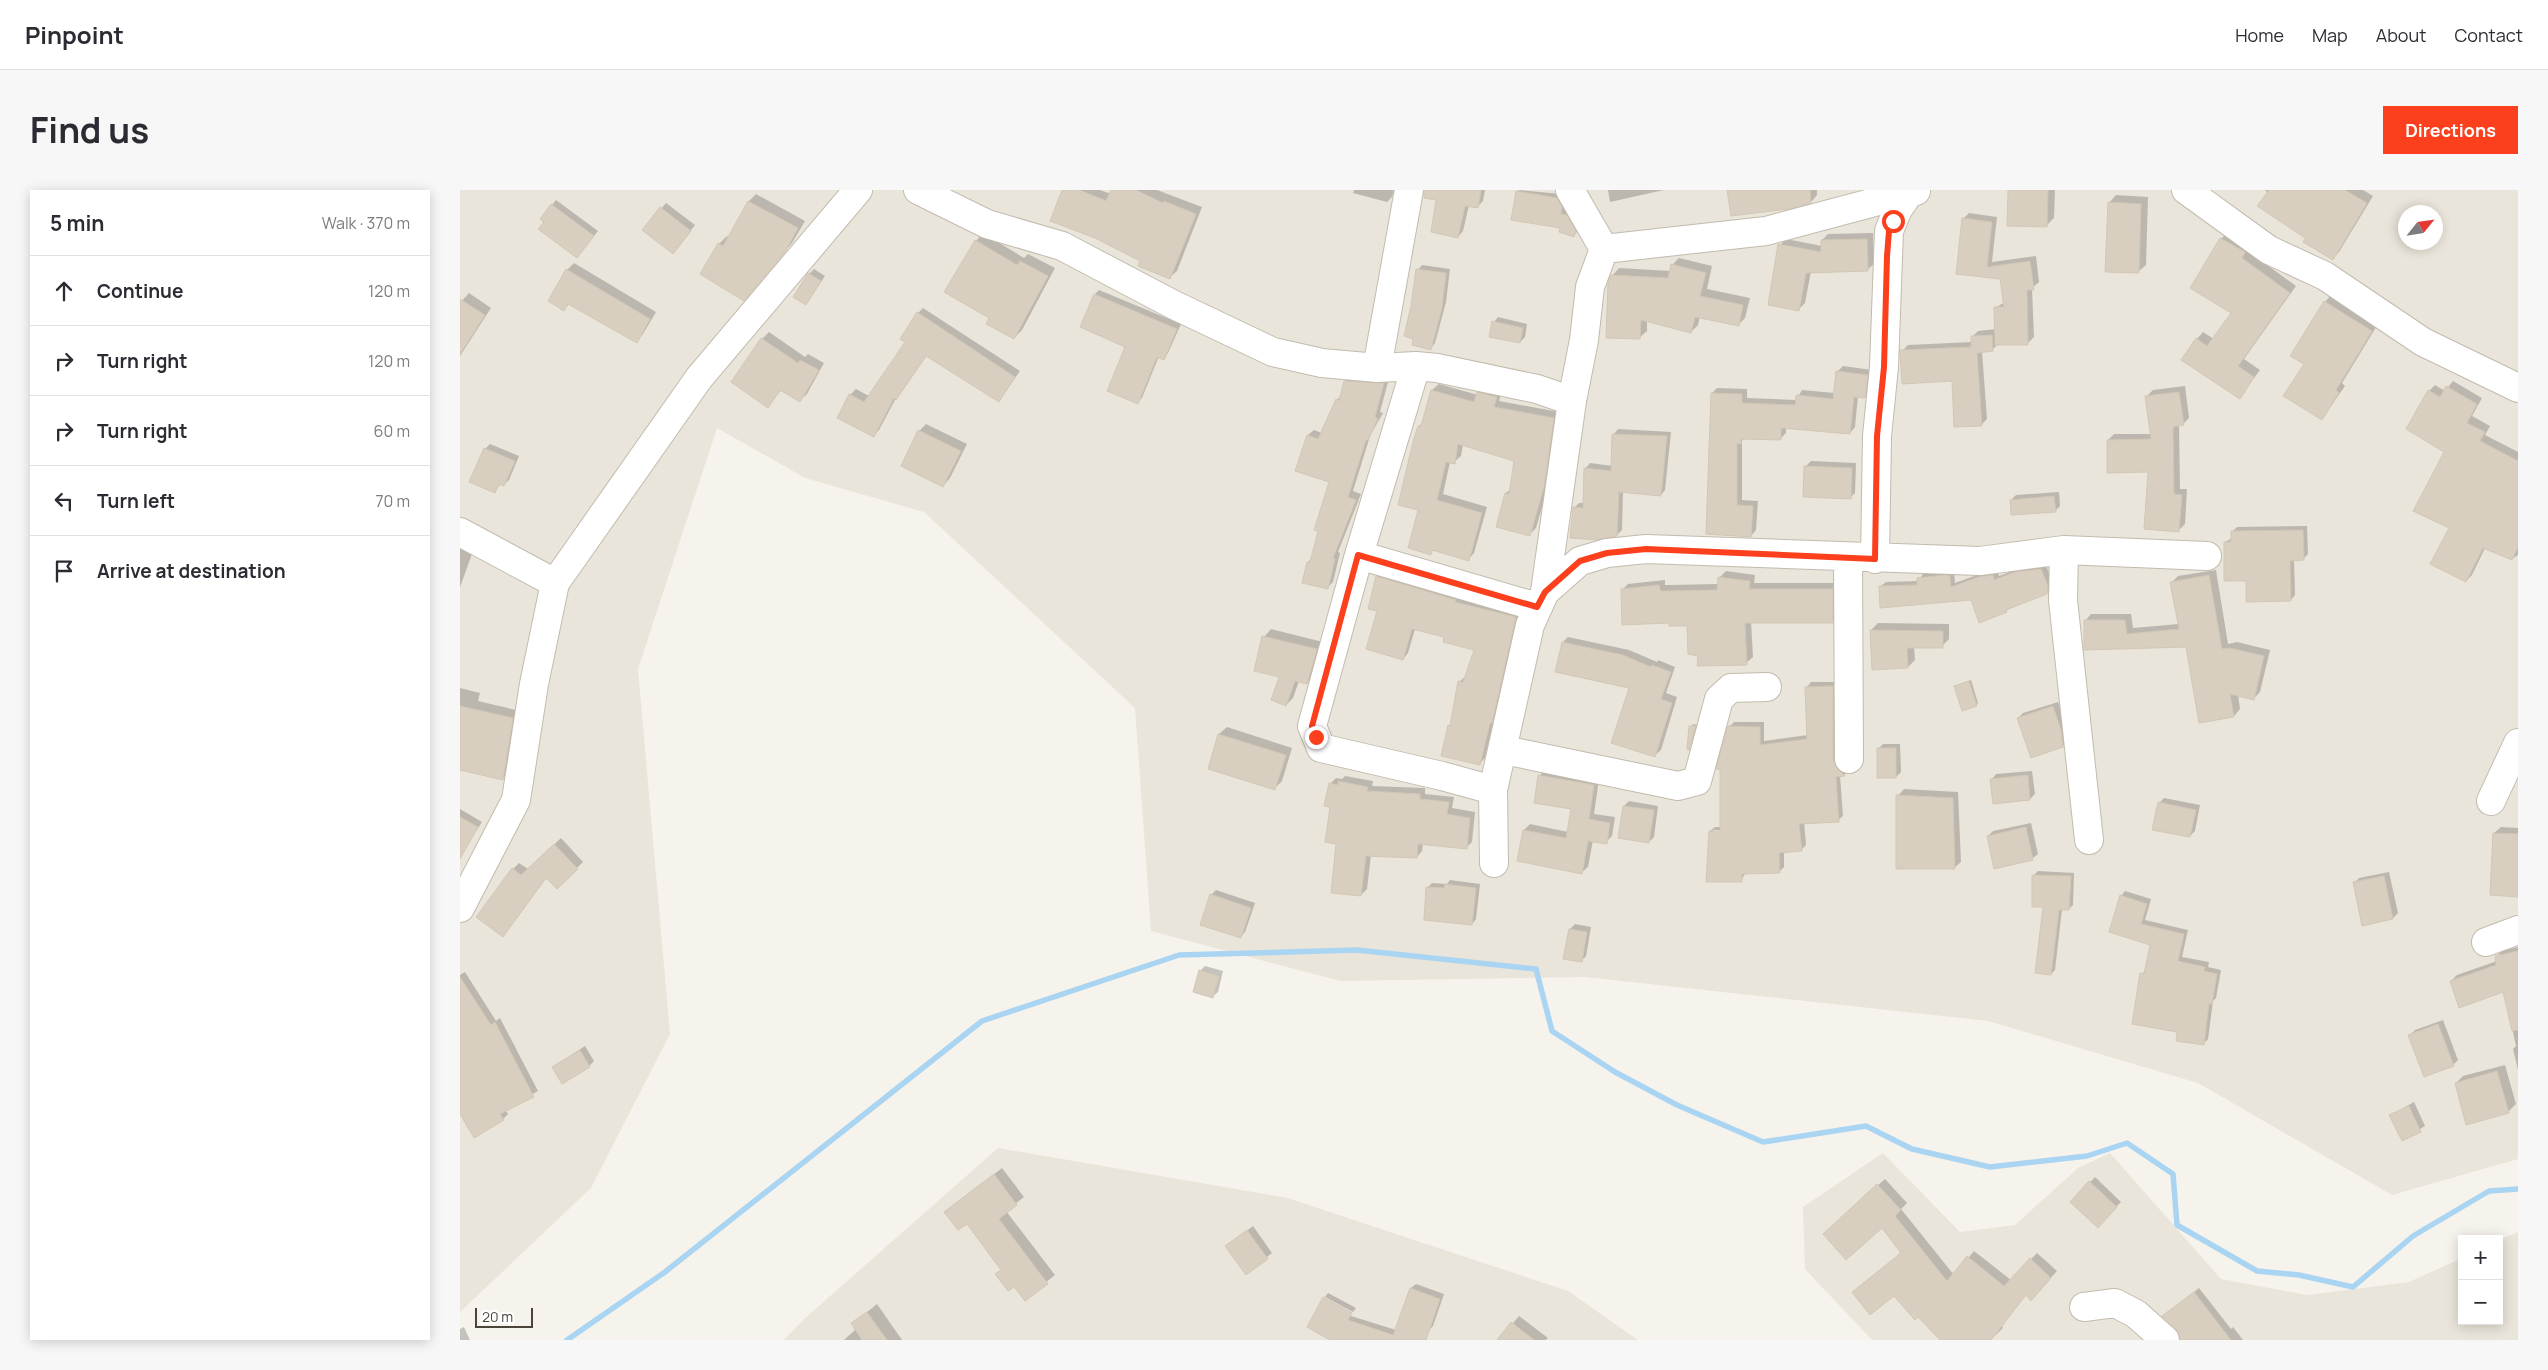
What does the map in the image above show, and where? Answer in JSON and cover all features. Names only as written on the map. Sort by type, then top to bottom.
[{"type":"street","points":[[460,908],[516,800],[534,684],[555,583],[699,378],[858,190]]},
{"type":"street","points":[[918,190],[987,224],[1062,246],[1174,306],[1273,352],[1322,363],[1377,368],[1416,366],[1500,380],[1572,401]]},
{"type":"street","points":[[1377,368],[1409,190]]},
{"type":"street","points":[[1570,190],[1604,249]]},
{"type":"street","points":[[2186,190],[2269,250],[2325,276],[2423,342],[2518,388]]},
{"type":"street","points":[[1604,249],[1766,231],[1914,192]]},
{"type":"street","points":[[1875,559],[1877,436],[1884,367],[1889,231],[1897,210],[1914,192]]},
{"type":"street","points":[[1494,863],[1494,790],[1530,625],[1541,599],[1572,401],[1584,340],[1590,287],[1604,249]]},
{"type":"street","points":[[1416,366],[1358,555],[1312,726],[1321,748],[1494,790]]},
{"type":"street","points":[[460,532],[555,583]]},
{"type":"street","points":[[1541,599],[1580,561],[1607,553],[1646,549],[1875,559],[1980,561],[2064,550],[2207,556]]},
{"type":"street","points":[[2064,550],[2063,600],[2089,840]]},
{"type":"street","points":[[1358,555],[1541,599]]},
{"type":"street","points":[[1848,558],[1849,759]]},
{"type":"street","points":[[1504,750],[1678,786],[1697,781],[1719,699],[1732,688],[1767,687]]},
{"type":"street","points":[[2491,801],[2518,743]]},
{"type":"street","points":[[2486,942],[2518,930]]},
{"type":"street","points":[[2084,1308],[2114,1303],[2136,1314],[2155,1329],[2165,1340]]},
{"type":"shaded area","points":[[460,190],[2518,190],[2518,1159],[2392,1195],[2198,1083],[1988,1021],[1585,977],[1340,981],[1151,931],[1135,708],[924,512],[805,478],[717,428],[638,669],[670,1034],[591,1188],[460,1312]]},
{"type":"shaded area","points":[[998,1148],[1288,1198],[1568,1291],[1638,1340],[784,1340],[803,1320]]},
{"type":"shaded area","points":[[1883,1153],[1960,1232],[2015,1225],[2078,1168],[2110,1153],[2221,1279],[2307,1295],[2409,1282],[2458,1260],[2458,1325],[2503,1325],[2503,1238],[2518,1232],[2518,1340],[1872,1340],[1805,1269],[1803,1207]]},
{"type":"building","points":[[1062,190],[1076,190],[1106,201],[1111,190],[1136,190],[1163,203],[1164,201],[1196,214],[1170,279],[1138,266],[1140,261],[1095,238],[1050,221]]},
{"type":"building","points":[[1424,190],[1481,190],[1478,208],[1465,206],[1458,238],[1431,232],[1436,200],[1424,198]]},
{"type":"building","points":[[1727,190],[1810,190],[1811,203],[1789,209],[1731,216]]},
{"type":"building","points":[[2008,190],[2048,190],[2047,227],[2007,226]]},
{"type":"building","points":[[2269,190],[2345,190],[2367,203],[2333,260],[2303,242],[2305,238],[2257,206]]},
{"type":"building","points":[[1516,191],[1557,198],[1562,207],[1561,214],[1567,215],[1576,231],[1574,237],[1559,232],[1560,228],[1511,220]]},
{"type":"building","points":[[748,201],[798,228],[785,252],[744,301],[700,274],[718,243],[723,246]]},
{"type":"building","points":[[2108,202],[2141,204],[2139,273],[2105,272]]},
{"type":"building","points":[[551,204],[594,236],[577,258],[538,229],[544,222],[540,219]]},
{"type":"building","points":[[660,207],[691,231],[673,254],[642,230]]},
{"type":"building","points":[[1962,218],[1992,222],[1987,267],[2030,261],[2034,290],[2027,290],[2028,345],[1995,345],[1994,307],[2004,307],[2000,279],[1956,274]]},
{"type":"building","points":[[2220,238],[2245,252],[2242,258],[2290,293],[2238,366],[2254,377],[2240,399],[2181,360],[2196,338],[2207,346],[2231,313],[2190,288]]},
{"type":"building","points":[[1867,239],[1868,271],[1806,273],[1799,311],[1768,305],[1778,244],[1821,252],[1821,240]]},
{"type":"building","points":[[975,240],[1017,265],[1020,261],[1048,276],[1014,339],[986,324],[989,318],[944,292]]},
{"type":"building","points":[[1671,264],[1706,273],[1700,296],[1743,305],[1739,326],[1695,317],[1691,333],[1641,320],[1640,339],[1606,338],[1608,283],[1611,275],[1668,278]]},
{"type":"building","points":[[566,269],[650,319],[637,343],[568,304],[564,311],[548,301]]},
{"type":"building","points":[[1416,269],[1446,273],[1442,308],[1431,350],[1412,345],[1413,339],[1404,336],[1411,306]]},
{"type":"building","points":[[808,273],[821,281],[806,305],[793,297]]},
{"type":"building","points":[[1094,294],[1177,329],[1164,360],[1157,357],[1138,404],[1107,391],[1125,347],[1080,327]]},
{"type":"building","points":[[460,299],[485,315],[460,354]]},
{"type":"building","points":[[2324,301],[2372,331],[2336,390],[2339,393],[2322,420],[2283,396],[2304,364],[2290,356]]},
{"type":"building","points":[[917,312],[1015,377],[999,402],[926,356],[896,400],[894,398],[874,437],[837,418],[849,394],[864,402],[905,342],[900,339]]},
{"type":"building","points":[[1492,321],[1523,328],[1520,343],[1489,337]]},
{"type":"building","points":[[1992,335],[1993,351],[1977,353],[1982,426],[1954,427],[1952,381],[1902,384],[1900,350],[1971,347],[1971,336]]},
{"type":"building","points":[[761,338],[798,363],[800,360],[819,370],[800,402],[780,390],[768,408],[731,382]]},
{"type":"building","points":[[1836,371],[1868,375],[1865,398],[1854,397],[1850,434],[1781,428],[1781,440],[1741,439],[1741,444],[1737,443],[1737,505],[1753,506],[1751,537],[1706,534],[1711,393],[1742,394],[1742,403],[1795,405],[1796,395],[1833,399]]},
{"type":"building","points":[[1344,381],[1384,383],[1375,417],[1378,419],[1368,440],[1366,440],[1348,497],[1356,500],[1333,558],[1335,559],[1328,589],[1302,583],[1307,562],[1310,562],[1318,531],[1314,530],[1329,482],[1295,471],[1307,435],[1318,439],[1336,399],[1339,401]]},
{"type":"building","points":[[2446,386],[2477,404],[2467,423],[2485,432],[2480,441],[2518,461],[2518,547],[2512,560],[2483,548],[2466,582],[2430,564],[2449,528],[2413,511],[2444,452],[2406,429],[2428,390],[2440,397]]},
{"type":"building","points":[[1431,390],[1474,402],[1477,392],[1497,397],[1494,407],[1554,418],[1544,487],[1530,536],[1496,527],[1505,493],[1509,494],[1514,461],[1458,444],[1455,464],[1446,462],[1437,500],[1482,513],[1469,561],[1432,550],[1431,555],[1408,548],[1418,510],[1398,505],[1413,442],[1418,426],[1421,426]]},
{"type":"building","points":[[2179,392],[2184,425],[2173,427],[2174,494],[2182,495],[2179,532],[2144,529],[2148,472],[2107,473],[2107,440],[2151,439],[2145,396]]},
{"type":"building","points":[[918,430],[961,451],[943,487],[901,466]]},
{"type":"building","points":[[1612,434],[1667,436],[1661,496],[1619,492],[1617,536],[1597,540],[1570,538],[1573,507],[1583,508],[1584,468],[1611,471]]},
{"type":"building","points":[[484,448],[515,461],[504,486],[499,484],[495,493],[469,482]]},
{"type":"building","points":[[1804,466],[1852,468],[1851,499],[1803,497]]},
{"type":"building","points":[[2054,496],[2056,512],[2011,515],[2010,500]]},
{"type":"building","points":[[2303,530],[2304,560],[2290,561],[2291,601],[2246,602],[2246,581],[2224,581],[2224,542],[2231,542],[2231,531]]},
{"type":"building","points":[[2041,569],[2048,586],[2047,594],[1979,623],[1971,600],[1880,608],[1879,586],[1917,585],[1917,578],[1946,575],[1950,576],[1951,587],[1979,577],[1993,575],[1994,580],[2015,572]]},
{"type":"building","points":[[2209,575],[2222,649],[2230,648],[2264,656],[2254,700],[2230,694],[2234,717],[2199,723],[2186,647],[2084,650],[2084,620],[2125,620],[2127,634],[2179,629],[2170,582]]},
{"type":"building","points":[[1376,576],[1456,600],[1455,602],[1516,617],[1492,723],[1490,723],[1480,765],[1441,756],[1448,725],[1450,726],[1458,681],[1463,682],[1474,650],[1443,642],[1444,637],[1412,629],[1403,660],[1366,649],[1377,611],[1368,609]]},
{"type":"building","points":[[1718,577],[1750,581],[1749,589],[1833,589],[1833,623],[1745,623],[1747,665],[1697,666],[1698,656],[1688,654],[1687,626],[1669,626],[1669,623],[1622,625],[1621,589],[1659,585],[1662,591],[1717,590]]},
{"type":"building","points":[[1870,630],[1943,631],[1943,648],[1907,648],[1908,668],[1872,670]]},
{"type":"building","points":[[1262,636],[1317,649],[1307,684],[1295,681],[1286,706],[1271,700],[1279,677],[1254,671]]},
{"type":"building","points":[[1562,642],[1623,655],[1651,667],[1652,665],[1671,672],[1661,699],[1672,703],[1655,757],[1611,743],[1629,688],[1555,672]]},
{"type":"building","points":[[1969,681],[1977,706],[1962,711],[1954,686]]},
{"type":"building","points":[[1833,686],[1833,760],[1836,767],[1845,776],[1836,777],[1839,822],[1799,824],[1802,851],[1779,853],[1780,873],[1742,874],[1742,882],[1706,882],[1709,831],[1720,832],[1720,769],[1716,769],[1728,726],[1760,727],[1760,745],[1807,739],[1805,687]]},
{"type":"building","points":[[460,706],[513,718],[503,780],[460,770]]},
{"type":"building","points":[[2053,706],[2061,730],[2063,747],[2031,758],[2017,718]]},
{"type":"building","points":[[1689,726],[1696,726],[1689,750],[1687,749]]},
{"type":"building","points":[[1218,734],[1286,755],[1275,790],[1208,769]]},
{"type":"building","points":[[1877,748],[1896,748],[1896,778],[1877,778]]},
{"type":"building","points":[[1538,775],[1594,785],[1589,819],[1610,823],[1607,844],[1588,841],[1582,874],[1517,861],[1523,830],[1566,838],[1571,809],[1534,803]]},
{"type":"building","points":[[2028,775],[2030,800],[1993,804],[1990,779]]},
{"type":"building","points":[[1338,781],[1368,787],[1367,791],[1420,794],[1420,799],[1449,802],[1447,814],[1470,818],[1467,849],[1418,844],[1417,858],[1366,856],[1361,896],[1331,893],[1336,844],[1325,842],[1330,807],[1324,806],[1329,783],[1338,785]]},
{"type":"building","points":[[1896,795],[1953,798],[1955,869],[1896,869]]},
{"type":"building","points":[[2158,802],[2196,810],[2190,837],[2152,830]]},
{"type":"building","points":[[1623,806],[1654,810],[1649,843],[1618,838]]},
{"type":"building","points":[[460,817],[478,827],[460,859]]},
{"type":"building","points":[[2026,827],[2033,860],[1994,869],[1987,836]]},
{"type":"building","points":[[2493,833],[2518,834],[2518,897],[2490,895]]},
{"type":"building","points":[[554,844],[578,869],[557,889],[546,878],[503,937],[476,917],[512,868],[521,875]]},
{"type":"building","points":[[2032,875],[2071,876],[2069,910],[2059,910],[2051,975],[2035,973],[2043,907],[2032,907]]},
{"type":"building","points":[[2384,876],[2393,919],[2362,926],[2353,882]]},
{"type":"building","points":[[1445,884],[1476,888],[1472,925],[1424,920],[1426,887],[1444,888]]},
{"type":"building","points":[[1210,894],[1251,908],[1241,938],[1200,925]]},
{"type":"building","points":[[2120,895],[2147,904],[2141,924],[2184,934],[2178,961],[2205,967],[2204,971],[2217,974],[2212,1004],[2209,1004],[2204,1045],[2176,1041],[2177,1032],[2132,1024],[2140,973],[2144,974],[2150,945],[2109,932]]},
{"type":"building","points":[[1569,929],[1587,932],[1582,962],[1563,959]]},
{"type":"building","points":[[2518,951],[2518,1030],[2512,1031],[2503,992],[2459,1008],[2450,981],[2496,965],[2495,956]]},
{"type":"building","points":[[1199,970],[1219,976],[1213,998],[1193,992]]},
{"type":"building","points":[[460,977],[491,1025],[495,1022],[534,1097],[500,1114],[504,1120],[474,1138],[460,1114]]},
{"type":"building","points":[[2438,1024],[2454,1066],[2424,1077],[2408,1035]]},
{"type":"building","points":[[580,1050],[590,1067],[562,1084],[552,1067]]},
{"type":"building","points":[[2497,1071],[2509,1113],[2466,1125],[2455,1083]]},
{"type":"building","points":[[2409,1106],[2421,1132],[2402,1141],[2389,1115]]},
{"type":"building","points":[[994,1174],[1017,1205],[999,1219],[1048,1284],[1025,1301],[1014,1287],[1008,1291],[995,1274],[1001,1270],[967,1224],[958,1230],[944,1212]]},
{"type":"building","points":[[2089,1181],[2117,1207],[2098,1228],[2070,1202]]},
{"type":"building","points":[[1877,1184],[1901,1210],[1895,1216],[1947,1281],[1967,1256],[2004,1286],[2030,1258],[2051,1278],[2031,1301],[2026,1295],[1991,1340],[1940,1340],[1918,1317],[1915,1320],[1894,1296],[1870,1315],[1852,1292],[1901,1253],[1882,1228],[1846,1260],[1823,1234]]},
{"type":"building","points":[[1247,1230],[1268,1259],[1246,1275],[1225,1246]]},
{"type":"building","points":[[1410,1288],[1440,1299],[1426,1340],[1330,1340],[1307,1327],[1323,1297],[1352,1313],[1348,1320],[1393,1335]]},
{"type":"building","points":[[2194,1292],[2231,1340],[2180,1340],[2176,1329],[2162,1316]]},
{"type":"building","points":[[867,1312],[887,1340],[862,1340],[851,1323]]},
{"type":"building","points":[[1511,1322],[1534,1340],[1497,1340]]},
{"type":"waterway","points":[[567,1340],[665,1272],[982,1021],[1179,955],[1357,950],[1536,969],[1552,1031],[1615,1072],[1677,1105],[1763,1142],[1866,1126],[1912,1149],[1990,1167],[2087,1156],[2127,1143],[2173,1174],[2177,1225],[2257,1271],[2299,1275],[2353,1287],[2413,1236],[2489,1191],[2518,1189]]},
{"type":"route","points":[[1316,737],[1312,726],[1358,555],[1537,607],[1545,592],[1580,561],[1607,553],[1646,549],[1875,559],[1877,436],[1884,367],[1887,256],[1889,231],[1893,221]]}]
